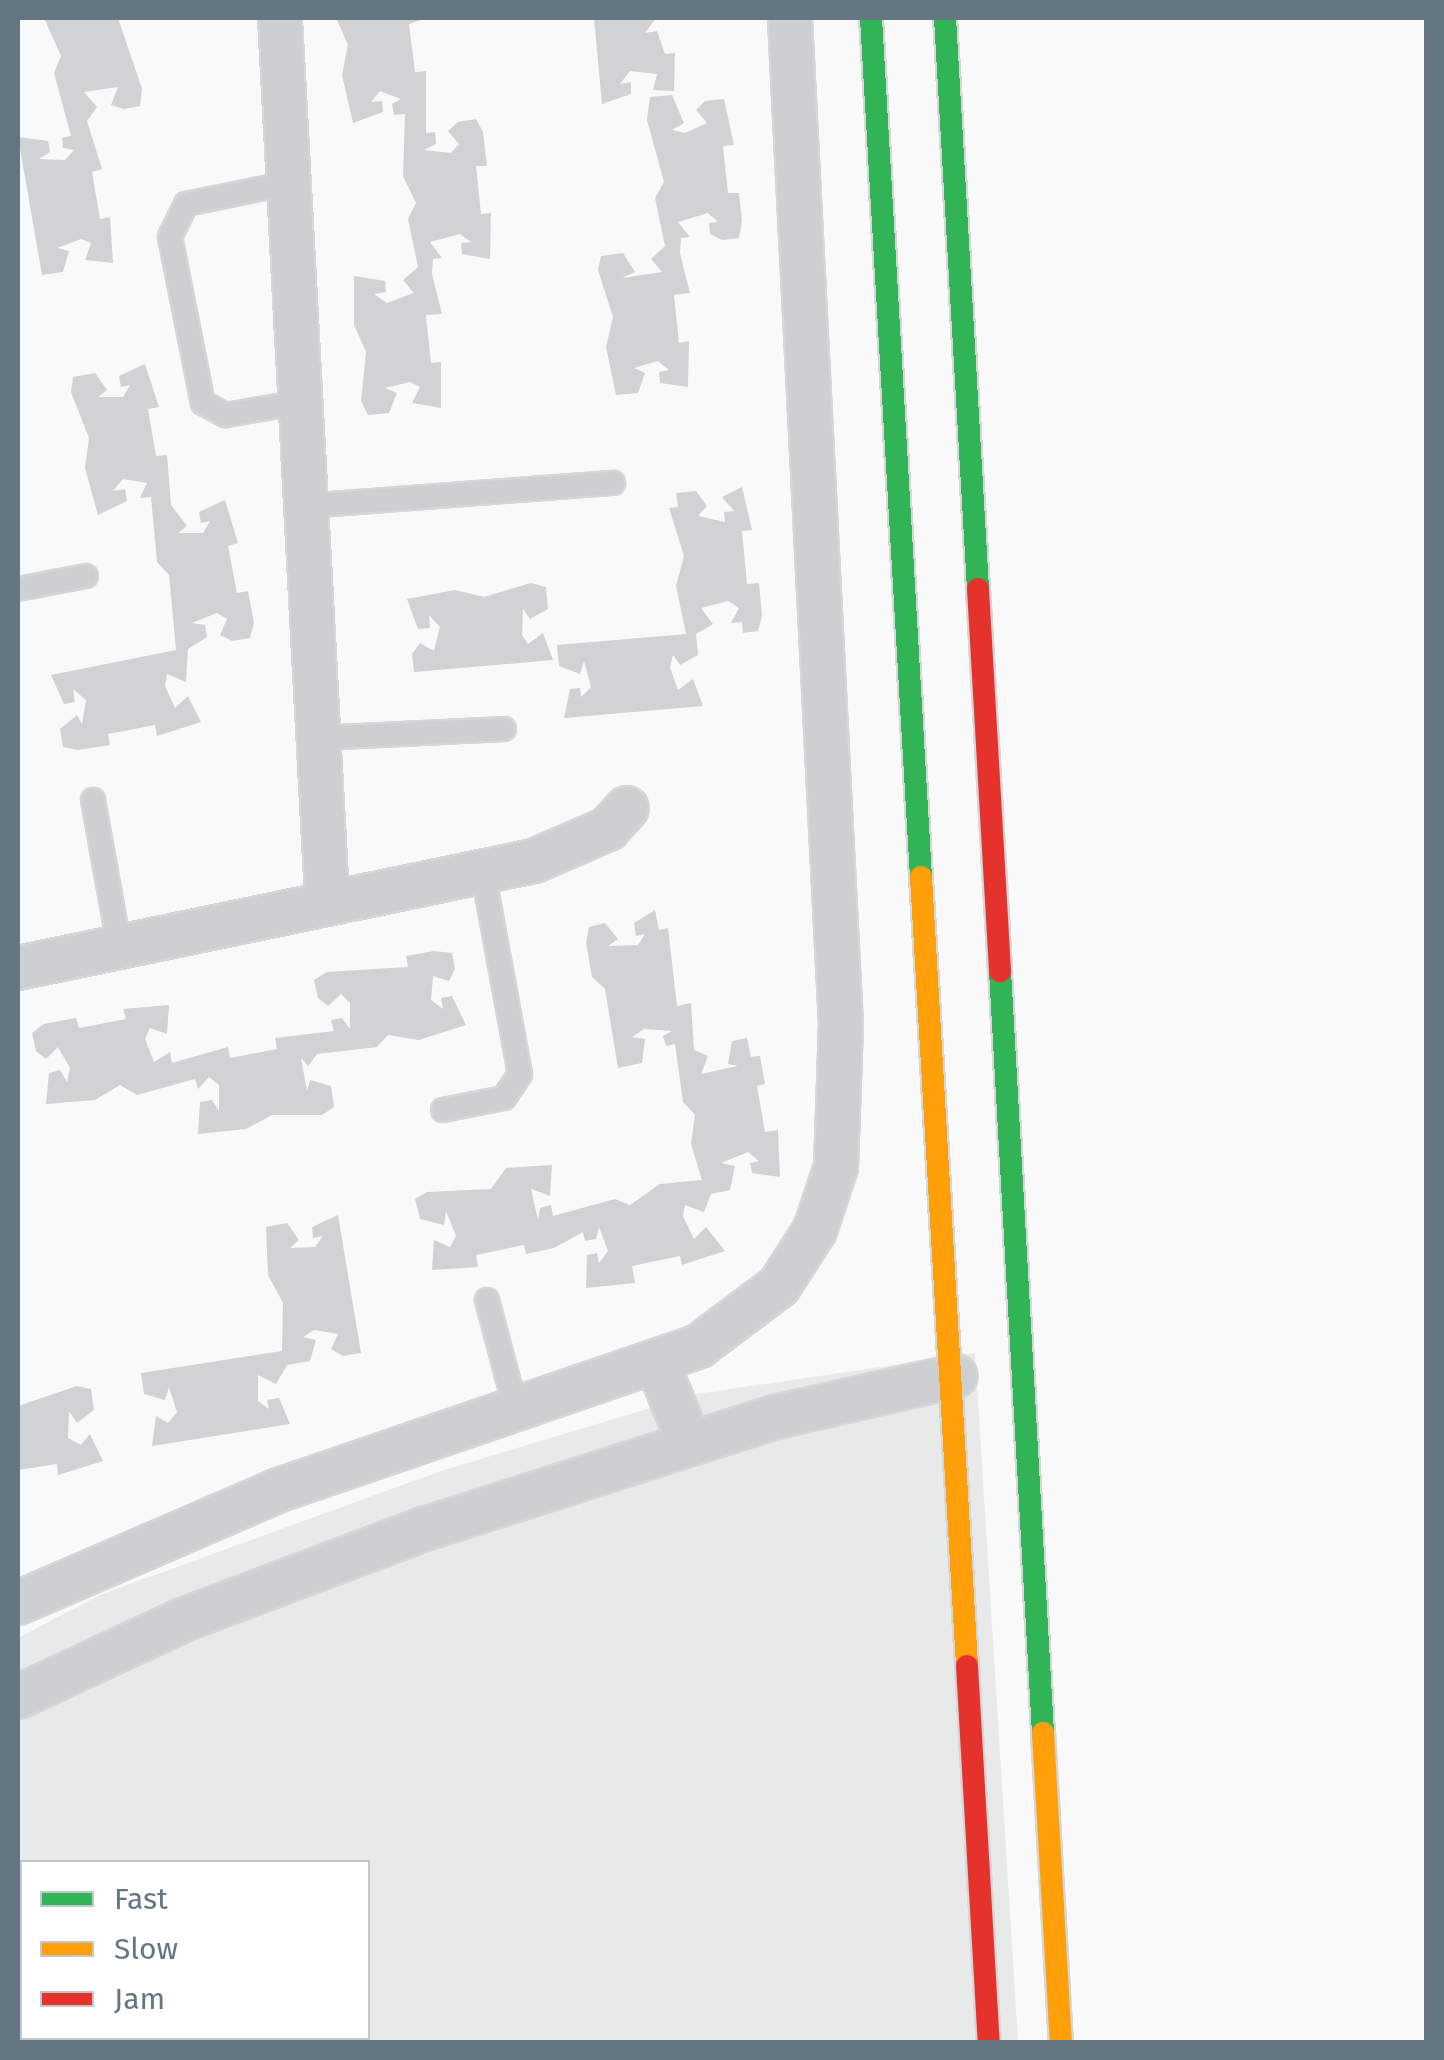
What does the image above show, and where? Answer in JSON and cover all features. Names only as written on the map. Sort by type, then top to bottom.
[{"type":"street","points":[[280,18],[327,898]]},
{"type":"street","points":[[18,1603],[279,1490],[657,1363],[728,1329],[778,1286],[828,1200],[839,1134],[790,18]]},
{"type":"street","points":[[871,18],[955,1376],[989,2042]]},
{"type":"street","points":[[874,72],[890,18]]},
{"type":"street","points":[[944,18],[1061,2042]]},
{"type":"street","points":[[18,968],[327,898],[483,872],[572,848],[627,808]]},
{"type":"street","points":[[657,1363],[689,1442]]},
{"type":"street","points":[[18,1697],[309,1570],[689,1442],[955,1376]]},
{"type":"lane","points":[[289,183],[186,204],[170,236],[203,403],[226,415],[301,402]]},
{"type":"lane","points":[[306,506],[612,483]]},
{"type":"lane","points":[[18,589],[86,576]]},
{"type":"lane","points":[[319,738],[504,729]]},
{"type":"lane","points":[[93,800],[119,945]]},
{"type":"lane","points":[[443,1110],[504,1098],[520,1074],[483,872]]},
{"type":"lane","points":[[487,1300],[516,1410]]},
{"type":"shaded area","points":[[975,1353],[1018,2042],[18,2042],[18,1638],[100,1595],[441,1471],[697,1394]]},
{"type":"building","points":[[44,18],[118,18],[142,89],[140,106],[124,109],[111,105],[118,87],[84,92],[97,107],[87,121],[102,169],[92,172],[100,219],[110,217],[113,263],[85,260],[91,243],[81,239],[57,248],[69,251],[63,272],[42,275],[18,137],[48,141],[50,152],[39,159],[65,160],[74,150],[63,148],[62,138],[71,136],[54,73],[61,56]]},
{"type":"building","points":[[336,18],[427,18],[409,24],[415,72],[426,71],[426,133],[435,132],[436,144],[424,150],[451,153],[459,144],[448,131],[458,122],[476,119],[483,132],[487,166],[476,166],[481,214],[491,213],[490,259],[462,254],[461,243],[471,242],[460,234],[430,242],[442,258],[433,259],[432,274],[442,314],[426,315],[431,363],[441,362],[441,408],[412,403],[420,387],[410,382],[385,388],[397,393],[389,413],[368,415],[361,401],[366,352],[354,325],[354,276],[385,281],[386,292],[374,294],[387,303],[414,293],[403,280],[418,267],[408,219],[416,203],[403,176],[405,114],[394,115],[392,104],[401,99],[380,91],[371,102],[382,101],[383,112],[353,123],[342,75],[348,45]]},
{"type":"building","points":[[594,18],[656,18],[645,33],[657,31],[665,54],[675,53],[674,91],[653,90],[657,74],[630,71],[620,84],[631,82],[631,94],[602,104]]},
{"type":"building","points":[[672,95],[684,123],[672,130],[685,133],[707,123],[696,110],[705,101],[724,99],[734,145],[723,146],[728,193],[739,193],[739,238],[722,240],[710,234],[709,223],[718,222],[708,213],[678,222],[690,237],[681,238],[680,253],[690,293],[674,295],[679,343],[689,341],[688,387],[660,383],[659,372],[669,370],[658,361],[634,368],[645,373],[638,393],[616,395],[606,347],[613,317],[598,270],[601,256],[623,253],[635,272],[622,278],[662,272],[651,259],[665,246],[655,198],[664,182],[647,120],[650,97]]},
{"type":"building","points":[[145,364],[159,407],[148,409],[156,456],[167,455],[171,505],[187,526],[178,533],[203,533],[210,521],[201,523],[199,512],[225,500],[238,543],[228,546],[237,593],[248,591],[254,623],[250,638],[232,641],[220,635],[227,619],[217,613],[192,623],[205,625],[207,637],[188,649],[186,682],[167,674],[165,686],[175,708],[188,696],[201,722],[157,736],[155,725],[108,734],[110,745],[78,750],[63,747],[60,729],[77,715],[82,724],[86,700],[73,689],[75,702],[64,704],[51,675],[176,650],[169,575],[157,562],[151,497],[140,498],[147,483],[123,479],[113,491],[125,489],[127,501],[98,515],[85,468],[89,438],[71,392],[73,377],[95,373],[107,390],[98,397],[123,397],[130,385],[121,387],[119,376]]},
{"type":"building","points":[[742,487],[752,530],[742,531],[747,584],[759,583],[762,616],[758,631],[743,633],[742,622],[731,623],[739,608],[728,601],[701,608],[713,624],[696,634],[698,655],[680,665],[673,655],[670,667],[678,690],[693,679],[703,706],[564,718],[570,689],[580,688],[581,697],[591,687],[584,661],[580,674],[559,666],[557,645],[686,634],[676,586],[684,556],[669,508],[678,507],[676,493],[696,491],[707,506],[698,516],[725,522],[724,512],[734,511],[722,497]]},
{"type":"building","points":[[531,583],[546,587],[548,609],[530,619],[523,609],[522,635],[528,644],[543,633],[553,660],[414,672],[412,654],[420,643],[434,651],[440,627],[429,615],[430,628],[418,629],[407,599],[455,590],[484,597]]},
{"type":"building","points":[[655,910],[659,930],[668,928],[677,1006],[691,1003],[694,1050],[708,1056],[701,1074],[738,1066],[728,1064],[732,1041],[747,1038],[751,1057],[760,1056],[765,1084],[757,1086],[765,1132],[778,1130],[780,1177],[752,1173],[750,1163],[759,1161],[748,1152],[721,1163],[735,1166],[730,1190],[711,1194],[704,1212],[685,1205],[683,1216],[694,1239],[706,1227],[725,1251],[682,1265],[680,1256],[632,1266],[635,1283],[586,1288],[587,1255],[597,1253],[599,1263],[608,1251],[599,1227],[596,1239],[585,1241],[583,1232],[554,1248],[526,1254],[524,1245],[476,1255],[478,1267],[432,1270],[434,1240],[450,1247],[456,1236],[446,1211],[444,1225],[420,1219],[415,1199],[427,1192],[491,1189],[506,1168],[552,1165],[550,1196],[531,1189],[538,1220],[540,1208],[551,1205],[553,1216],[615,1199],[630,1205],[660,1184],[702,1180],[691,1144],[695,1115],[683,1102],[675,1044],[666,1046],[663,1036],[672,1031],[644,1029],[632,1037],[645,1039],[642,1063],[618,1068],[605,989],[592,977],[586,943],[589,927],[605,923],[618,939],[608,946],[638,945],[645,934],[636,936],[634,923]]},
{"type":"building","points":[[434,951],[452,953],[455,969],[449,981],[433,976],[431,1000],[443,1009],[441,998],[452,996],[466,1025],[419,1040],[388,1035],[377,1047],[317,1054],[308,1066],[301,1058],[307,1091],[310,1080],[331,1086],[334,1107],[322,1115],[272,1115],[246,1129],[198,1134],[200,1102],[212,1100],[219,1111],[219,1085],[209,1077],[198,1089],[195,1079],[137,1095],[120,1085],[95,1100],[46,1104],[49,1073],[60,1070],[67,1082],[70,1068],[58,1047],[46,1059],[36,1051],[32,1033],[44,1024],[76,1018],[79,1028],[126,1019],[123,1009],[169,1005],[167,1034],[150,1028],[145,1039],[154,1062],[170,1052],[172,1063],[228,1047],[230,1058],[277,1049],[275,1038],[334,1031],[331,1020],[342,1018],[350,1029],[350,1003],[341,994],[328,1006],[318,998],[314,980],[327,972],[408,967],[406,956]]},
{"type":"building","points":[[338,1215],[361,1353],[343,1356],[331,1349],[338,1334],[314,1330],[303,1337],[316,1340],[310,1361],[287,1365],[276,1384],[258,1375],[258,1401],[269,1409],[267,1400],[279,1398],[290,1424],[152,1446],[156,1416],[168,1423],[177,1412],[169,1387],[165,1400],[144,1394],[141,1373],[282,1351],[283,1303],[268,1275],[266,1227],[287,1223],[299,1240],[290,1248],[315,1247],[323,1236],[313,1238],[312,1227]]},
{"type":"building","points":[[77,1386],[91,1389],[94,1410],[77,1423],[69,1411],[68,1438],[81,1445],[90,1434],[103,1461],[58,1475],[57,1464],[18,1470],[18,1406]]},
{"type":"traffic: fast","points":[[871,18],[921,877]]},
{"type":"traffic: fast","points":[[945,18],[978,589]]},
{"type":"traffic: fast","points":[[1000,971],[1043,1733]]},
{"type":"traffic: slow","points":[[921,877],[967,1666]]},
{"type":"traffic: slow","points":[[1043,1733],[1061,2042]]},
{"type":"traffic: jam","points":[[978,589],[1000,971]]},
{"type":"traffic: jam","points":[[967,1666],[989,2042]]}]
